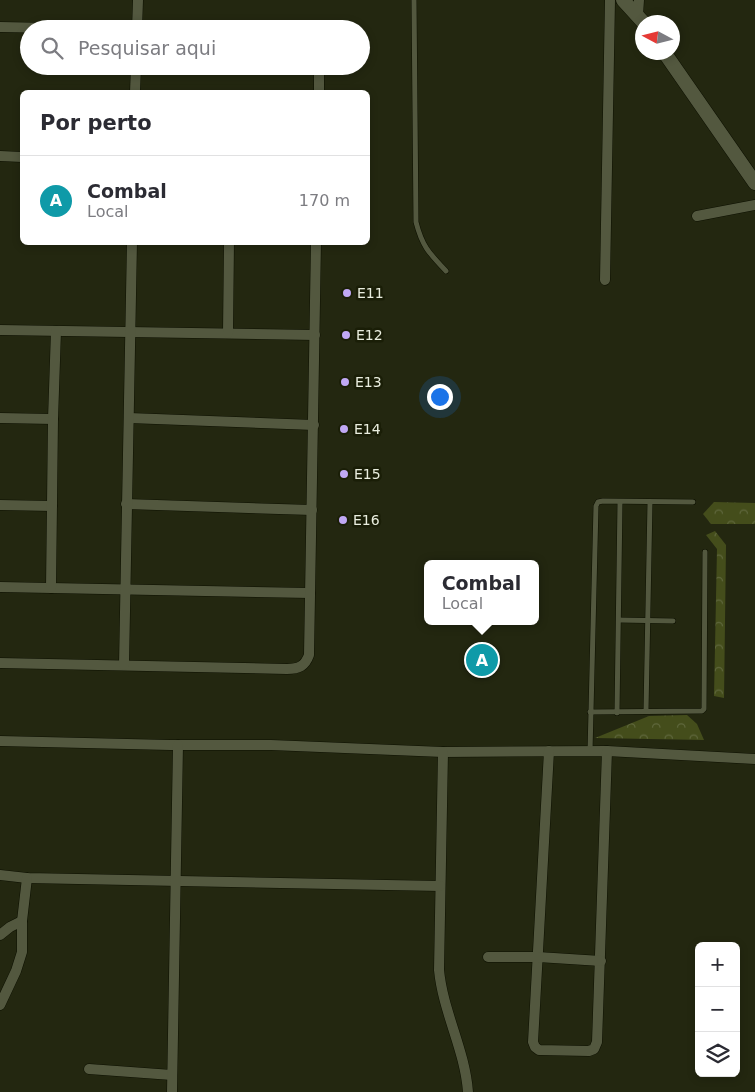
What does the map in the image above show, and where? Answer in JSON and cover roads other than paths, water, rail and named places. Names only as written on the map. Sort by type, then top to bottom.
[{"type":"street","points":[[137,20],[138,0]]},
{"type":"street","points":[[605,280],[610,0]]},
{"type":"street","points":[[623,0],[636,15]]},
{"type":"street","points":[[639,0],[640,15]]},
{"type":"street","points":[[0,27],[20,27]]},
{"type":"street","points":[[670,60],[755,183]]},
{"type":"street","points":[[135,90],[136,75]]},
{"type":"street","points":[[318,90],[319,75]]},
{"type":"street","points":[[0,156],[20,157]]},
{"type":"street","points":[[697,216],[755,205]]},
{"type":"street","points":[[124,665],[132,245]]},
{"type":"street","points":[[228,333],[229,245]]},
{"type":"street","points":[[0,663],[298,669],[306,663],[309,655],[316,245]]},
{"type":"street","points":[[0,330],[315,335]]},
{"type":"street","points":[[51,588],[56,331]]},
{"type":"street","points":[[0,418],[53,419]]},
{"type":"street","points":[[129,418],[314,425]]},
{"type":"street","points":[[0,504],[52,506]]},
{"type":"street","points":[[126,504],[312,510]]},
{"type":"street","points":[[0,587],[310,593]]},
{"type":"street","points":[[0,741],[271,745],[443,752],[607,751],[755,759]]},
{"type":"street","points":[[172,1092],[178,745]]},
{"type":"street","points":[[549,751],[533,1042],[539,1050],[589,1051],[594,1049],[597,1042],[607,751]]},
{"type":"street","points":[[443,752],[439,970],[441,988],[460,1048],[468,1092]]},
{"type":"street","points":[[0,875],[27,878],[440,886]]},
{"type":"street","points":[[0,1005],[16,971],[22,952],[22,921],[27,878]]},
{"type":"street","points":[[0,935],[22,921]]},
{"type":"street","points":[[488,958],[601,961]]},
{"type":"street","points":[[89,1069],[172,1075]]},
{"type":"lane","points":[[414,0],[416,222],[426,250],[446,271]]},
{"type":"lane","points":[[590,752],[596,506],[598,502],[603,501],[693,502]]},
{"type":"lane","points":[[617,713],[620,502]]},
{"type":"lane","points":[[646,711],[650,502]]},
{"type":"lane","points":[[674,502],[674,512]]},
{"type":"lane","points":[[590,712],[699,712],[704,709],[705,552]]},
{"type":"lane","points":[[673,621],[673,612],[673,631],[673,621]]},
{"type":"lane","points":[[619,620],[673,621]]},
{"type":"lane","points":[[673,702],[673,712]]},
{"type":"place","name":"E11","points":[[347,293]]},
{"type":"place","name":"E12","points":[[346,335]]},
{"type":"place","name":"E13","points":[[345,382]]},
{"type":"place","name":"E14","points":[[344,429]]},
{"type":"place","name":"E15","points":[[344,474]]},
{"type":"place","name":"E16","points":[[343,520]]},
{"type":"place","name":"Combal","points":[[482,660]]}]
